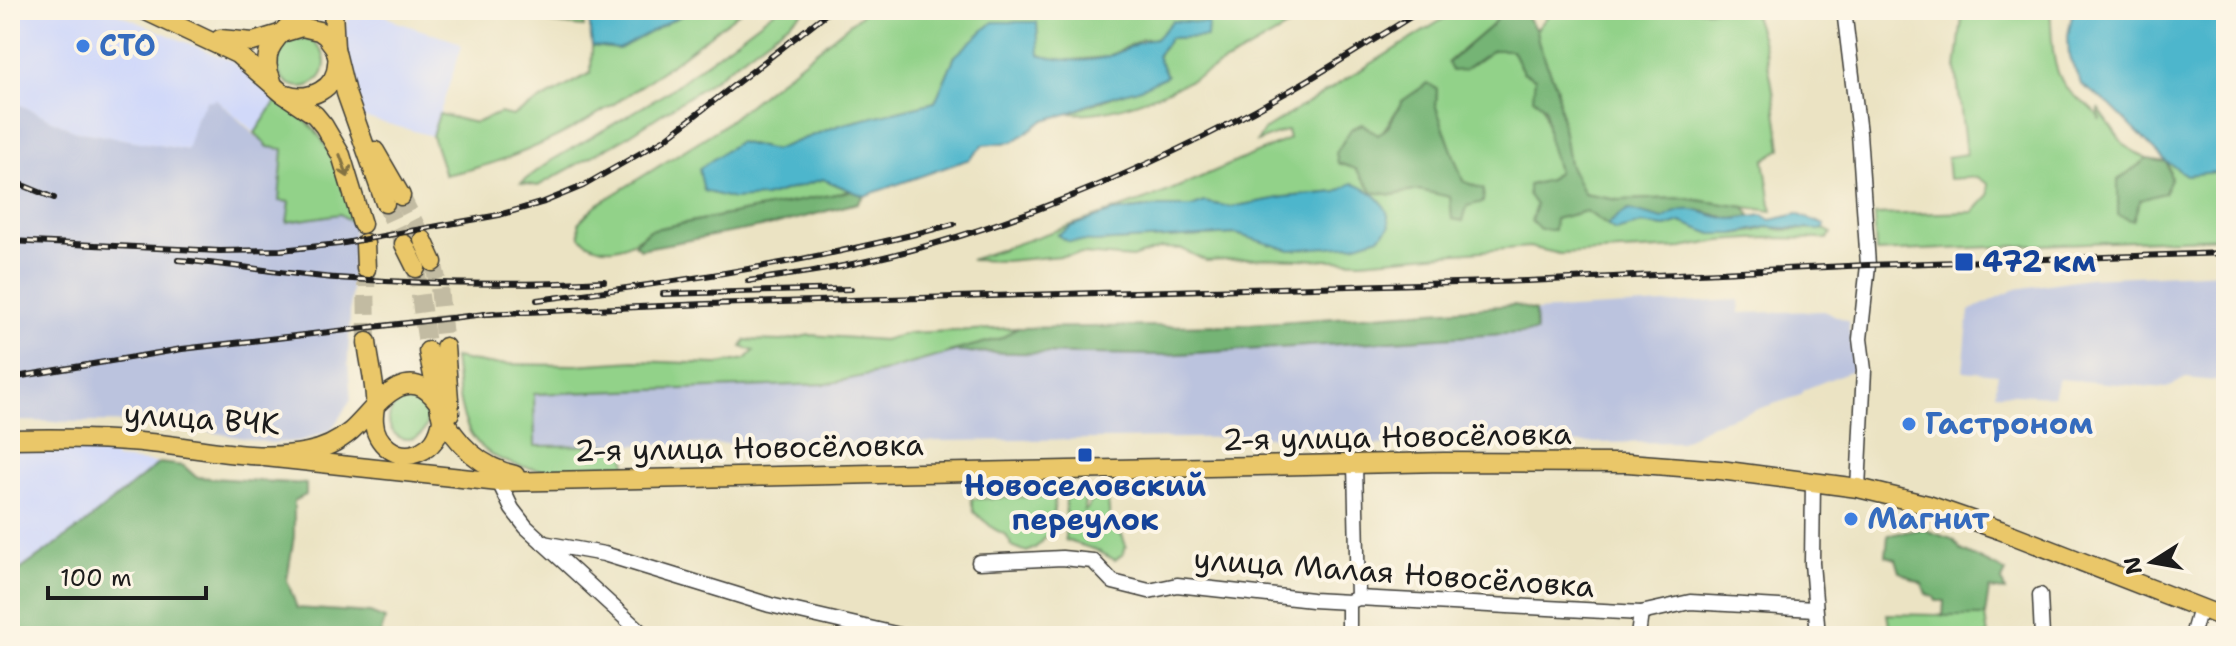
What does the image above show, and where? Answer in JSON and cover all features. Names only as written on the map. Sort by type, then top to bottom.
[{"type":"main road","points":[[144,10],[237,54],[315,115],[333,140],[362,224]]},
{"type":"main road","points":[[303,10],[271,46],[266,63],[278,89],[302,97],[319,92],[333,80],[337,71],[333,10]]},
{"type":"main road","points":[[198,34],[246,42],[268,39],[292,29],[311,28],[326,36],[336,54],[353,114],[393,200]]},
{"type":"main road","points":[[414,242],[425,265]]},
{"type":"main road","points":[[365,243],[366,269]]},
{"type":"main road","points":[[348,433],[361,410],[364,397],[367,342],[375,432],[390,450],[409,455]]},
{"type":"main road","points":[[358,468],[384,464],[420,452],[435,440],[442,420],[438,406],[436,349],[451,416],[468,451]]},
{"type":"main road","points":[[375,408],[387,393],[405,386],[427,391],[438,406]]},
{"type":"main road","name":"2-я улица Новосёловка","points":[[438,406],[455,437],[477,460],[504,473],[545,480]]},
{"type":"main road","name":"улица ВЧК","points":[[10,439],[64,438],[148,443],[265,457],[319,449],[348,433],[375,408]]},
{"type":"main road","name":"2-я улица Новосёловка","points":[[409,455],[476,481]]},
{"type":"main road","name":"2-я улица Новосёловка","points":[[265,457],[499,482],[1355,464],[1628,463],[1720,470],[1858,488],[1961,516],[2226,618]]},
{"type":"street","points":[[1844,10],[1859,133],[1868,265],[1860,339],[1864,370],[1858,488]]},
{"type":"street","points":[[1349,636],[1353,600],[1355,464]]},
{"type":"street","points":[[1813,481],[1811,516],[1818,636]]},
{"type":"street","points":[[499,482],[512,509],[543,543],[645,636]]},
{"type":"street","points":[[543,543],[604,554],[770,605],[904,636]]},
{"type":"street","name":"улица Малая Новосёловка","points":[[979,562],[1062,558],[1093,561],[1113,582],[1149,591],[1177,585],[1312,600],[1641,613],[1690,602],[1815,609]]},
{"type":"street","points":[[2040,595],[2042,636]]},
{"type":"street","points":[[2192,636],[2200,608]]},
{"type":"street","points":[[1638,636],[1641,613]]},
{"type":"shaded area","points":[[10,10],[109,10],[231,61],[276,101],[255,133],[216,99],[197,116],[188,150],[75,131],[10,100]]},
{"type":"shaded area","points":[[350,10],[377,10],[397,22],[462,46],[432,136],[359,116],[342,47]]},
{"type":"shaded area","points":[[215,98],[268,147],[283,149],[279,201],[340,214],[354,224],[348,361],[351,400],[331,430],[301,441],[271,443],[161,423],[10,421],[10,100],[75,131],[187,150],[197,116],[207,100],[213,101]]},
{"type":"shaded area","points":[[2226,272],[2226,382],[2186,378],[2166,388],[2059,379],[2054,396],[1995,393],[1998,374],[1963,371],[1969,311],[2016,289],[2088,278]]},
{"type":"shaded area","points":[[1739,300],[1740,313],[1824,311],[1848,321],[1855,369],[1803,390],[1801,395],[1712,424],[1681,442],[1372,445],[1349,436],[535,446],[534,394],[827,384],[949,352],[1162,355],[1535,332],[1535,311]]},
{"type":"shaded area","points":[[10,449],[112,451],[116,459],[159,463],[83,525],[10,577]]},
{"type":"green space","points":[[522,10],[574,10],[584,17],[584,27],[551,23],[521,14]]},
{"type":"green space","points":[[691,10],[742,10],[639,87],[566,132],[487,165],[445,175],[432,136],[439,114],[475,123],[500,113],[512,116],[591,73],[592,46],[619,49]]},
{"type":"green space","points":[[776,10],[806,10],[705,86],[623,139],[538,186],[521,183],[549,162],[666,93]]},
{"type":"green space","points":[[867,10],[1317,10],[1230,60],[1162,93],[1098,112],[1070,113],[1167,75],[1157,57],[1170,38],[1142,39],[1107,57],[1061,61],[1039,55],[955,56],[935,102],[840,125],[774,150],[738,142],[765,197],[823,179],[851,191],[649,230],[633,242],[616,248],[598,247],[580,237],[579,222],[595,206],[720,128]]},
{"type":"green space","points":[[1458,10],[1502,10],[1492,25],[1448,62],[1464,70],[1493,50],[1512,50],[1523,72],[1535,78],[1558,171],[1528,194],[1536,205],[1555,219],[1586,211],[1615,231],[1642,224],[1666,227],[1681,222],[1712,234],[1734,234],[1767,227],[1783,230],[1824,229],[1832,233],[1827,239],[1767,238],[1720,241],[1682,248],[1560,254],[1529,247],[1361,261],[1266,258],[1206,261],[1182,249],[1162,248],[1132,258],[1083,254],[1005,261],[970,260],[1164,193],[1289,139],[1287,130],[1257,142],[1264,130]],"holes":[[[1437,89],[1436,107],[1463,181],[1483,190],[1452,219],[1451,197],[1419,190],[1393,195],[1373,192],[1356,169],[1402,101]],[[1352,184],[1317,247],[1290,250],[1236,234],[1095,242],[1112,212],[1192,207],[1204,202],[1231,207],[1337,192]]]},
{"type":"green space","points":[[1502,10],[1522,10],[1536,30],[1556,85],[1569,164],[1584,194],[1618,200],[1683,198],[1745,207],[1751,216],[1732,219],[1698,210],[1663,219],[1629,210],[1607,225],[1586,211],[1555,219],[1554,230],[1540,230],[1531,221],[1536,205],[1528,194],[1528,185],[1549,180],[1558,171],[1548,138],[1545,107],[1533,98],[1535,78],[1523,72],[1512,50],[1493,50],[1464,70],[1452,71],[1448,63],[1492,25]]},
{"type":"green space","points":[[1553,10],[1752,10],[1768,61],[1781,149],[1764,160],[1772,211],[1683,198],[1618,200],[1584,194],[1569,164],[1556,85],[1536,30]]},
{"type":"green space","points":[[1963,10],[2050,10],[2056,66],[2065,86],[2100,120],[2098,108],[2125,146],[2147,159],[2118,180],[2140,200],[2171,179],[2167,162],[2186,175],[2224,170],[2226,237],[1876,252],[1874,215],[1973,212],[1989,195],[1988,184],[1977,177],[1949,179],[1947,157],[1966,154],[1956,69]]},
{"type":"green space","points":[[301,39],[318,46],[325,63],[318,80],[301,87],[284,80],[277,63],[284,46]]},
{"type":"green space","points":[[1428,83],[1437,89],[1436,107],[1463,181],[1484,190],[1483,202],[1467,206],[1463,221],[1452,219],[1450,197],[1419,190],[1393,195],[1373,192],[1356,169],[1338,163],[1336,153],[1351,129],[1362,124],[1378,135],[1388,127],[1402,101]]},
{"type":"green space","points":[[276,101],[295,112],[321,138],[336,168],[354,224],[340,214],[287,222],[290,202],[279,201],[283,149],[268,147],[255,133]]},
{"type":"green space","points":[[2147,159],[2167,162],[2171,179],[2164,193],[2140,200],[2133,221],[2118,215],[2118,180]]},
{"type":"green space","points":[[851,191],[864,196],[857,203],[778,224],[640,249],[634,244],[649,230]]},
{"type":"green space","points":[[1515,305],[1535,311],[1536,332],[1162,355],[949,352],[1002,338],[1016,328],[1236,325]]},
{"type":"green space","points":[[1016,328],[1002,338],[827,384],[534,394],[535,446],[625,445],[626,470],[537,469],[495,457],[479,444],[467,426],[454,358],[488,364],[574,365],[635,361],[718,364],[746,359],[754,351],[742,347],[746,340],[782,341],[810,335],[883,340],[909,333]]},
{"type":"green space","points":[[408,401],[422,406],[427,420],[422,434],[408,439],[394,434],[389,420],[394,406]]},
{"type":"green space","points":[[159,463],[184,466],[196,477],[306,484],[306,495],[294,501],[294,536],[287,580],[297,608],[370,613],[385,619],[380,636],[10,636],[10,577],[83,525]]},
{"type":"green space","points":[[1066,494],[1085,498],[1084,511],[1092,495],[1099,495],[1108,501],[1111,529],[1122,535],[1126,546],[1123,554],[1115,560],[1065,540]]},
{"type":"green space","points":[[1055,497],[1052,522],[1041,543],[1027,552],[1012,546],[1006,535],[974,512],[971,499]]},
{"type":"green space","points":[[1922,529],[1952,539],[1961,550],[2006,572],[2002,580],[2005,591],[1989,589],[1985,616],[1943,616],[1944,601],[1936,601],[1926,594],[1922,584],[1900,572],[1896,559],[1886,556],[1888,535]]},
{"type":"green space","points":[[1887,614],[1985,616],[1988,636],[1891,636]]},
{"type":"water","points":[[588,10],[691,10],[619,49],[592,46]]},
{"type":"water","points":[[2073,10],[2226,10],[2226,171],[2186,175],[2167,162],[2110,105],[2081,84],[2069,57],[2068,35]]},
{"type":"water","points":[[1172,21],[1208,23],[1207,37],[1170,38],[1157,56],[1167,76],[1138,89],[1044,120],[1013,142],[983,145],[970,159],[864,196],[823,179],[765,197],[733,199],[704,191],[699,169],[738,142],[774,150],[840,125],[935,102],[955,56],[993,22],[1037,22],[1039,55],[1083,60],[1109,56],[1157,38]]},
{"type":"water","points":[[1352,183],[1378,198],[1389,217],[1390,226],[1379,237],[1354,245],[1290,250],[1236,234],[1095,242],[1067,241],[1057,235],[1072,226],[1112,212],[1192,207],[1204,202],[1231,207],[1337,192]]},
{"type":"water","points":[[1629,210],[1663,219],[1689,210],[1731,219],[1763,215],[1771,220],[1797,214],[1825,225],[1824,229],[1818,230],[1767,227],[1734,234],[1712,234],[1681,222],[1666,227],[1642,224],[1615,231],[1607,225]]},
{"type":"tunnel","points":[[401,196],[423,240]]},
{"type":"tunnel","points":[[385,203],[404,244]]},
{"type":"tunnel","points":[[433,262],[439,287],[445,347]]},
{"type":"tunnel","points":[[416,268],[428,351]]},
{"type":"tunnel","points":[[366,269],[367,342]]},
{"type":"railway","points":[[10,241],[220,251],[281,250],[339,244],[499,215],[583,186],[665,139],[831,10]]},
{"type":"railway","points":[[748,281],[899,253],[1069,197],[1125,174],[1232,122],[1422,10]]},
{"type":"railway","points":[[10,180],[54,198]]},
{"type":"railway","points":[[537,300],[747,269],[851,249],[954,224]]},
{"type":"railway","points":[[485,314],[706,304],[1528,281],[2226,253]]},
{"type":"railway","points":[[178,260],[369,280],[504,284],[604,281]]},
{"type":"railway","points":[[663,294],[851,289]]},
{"type":"railway","points":[[10,378],[182,349],[494,313]]},
{"type":"place","name":"СТО","points":[[83,46]]},
{"type":"place","name":"472 км","points":[[1964,262]]},
{"type":"place","name":"Гастроном","points":[[1909,424]]},
{"type":"place","name":"Новоселовский переулок","points":[[1085,455]]},
{"type":"place","name":"Магнит","points":[[1851,519]]}]
